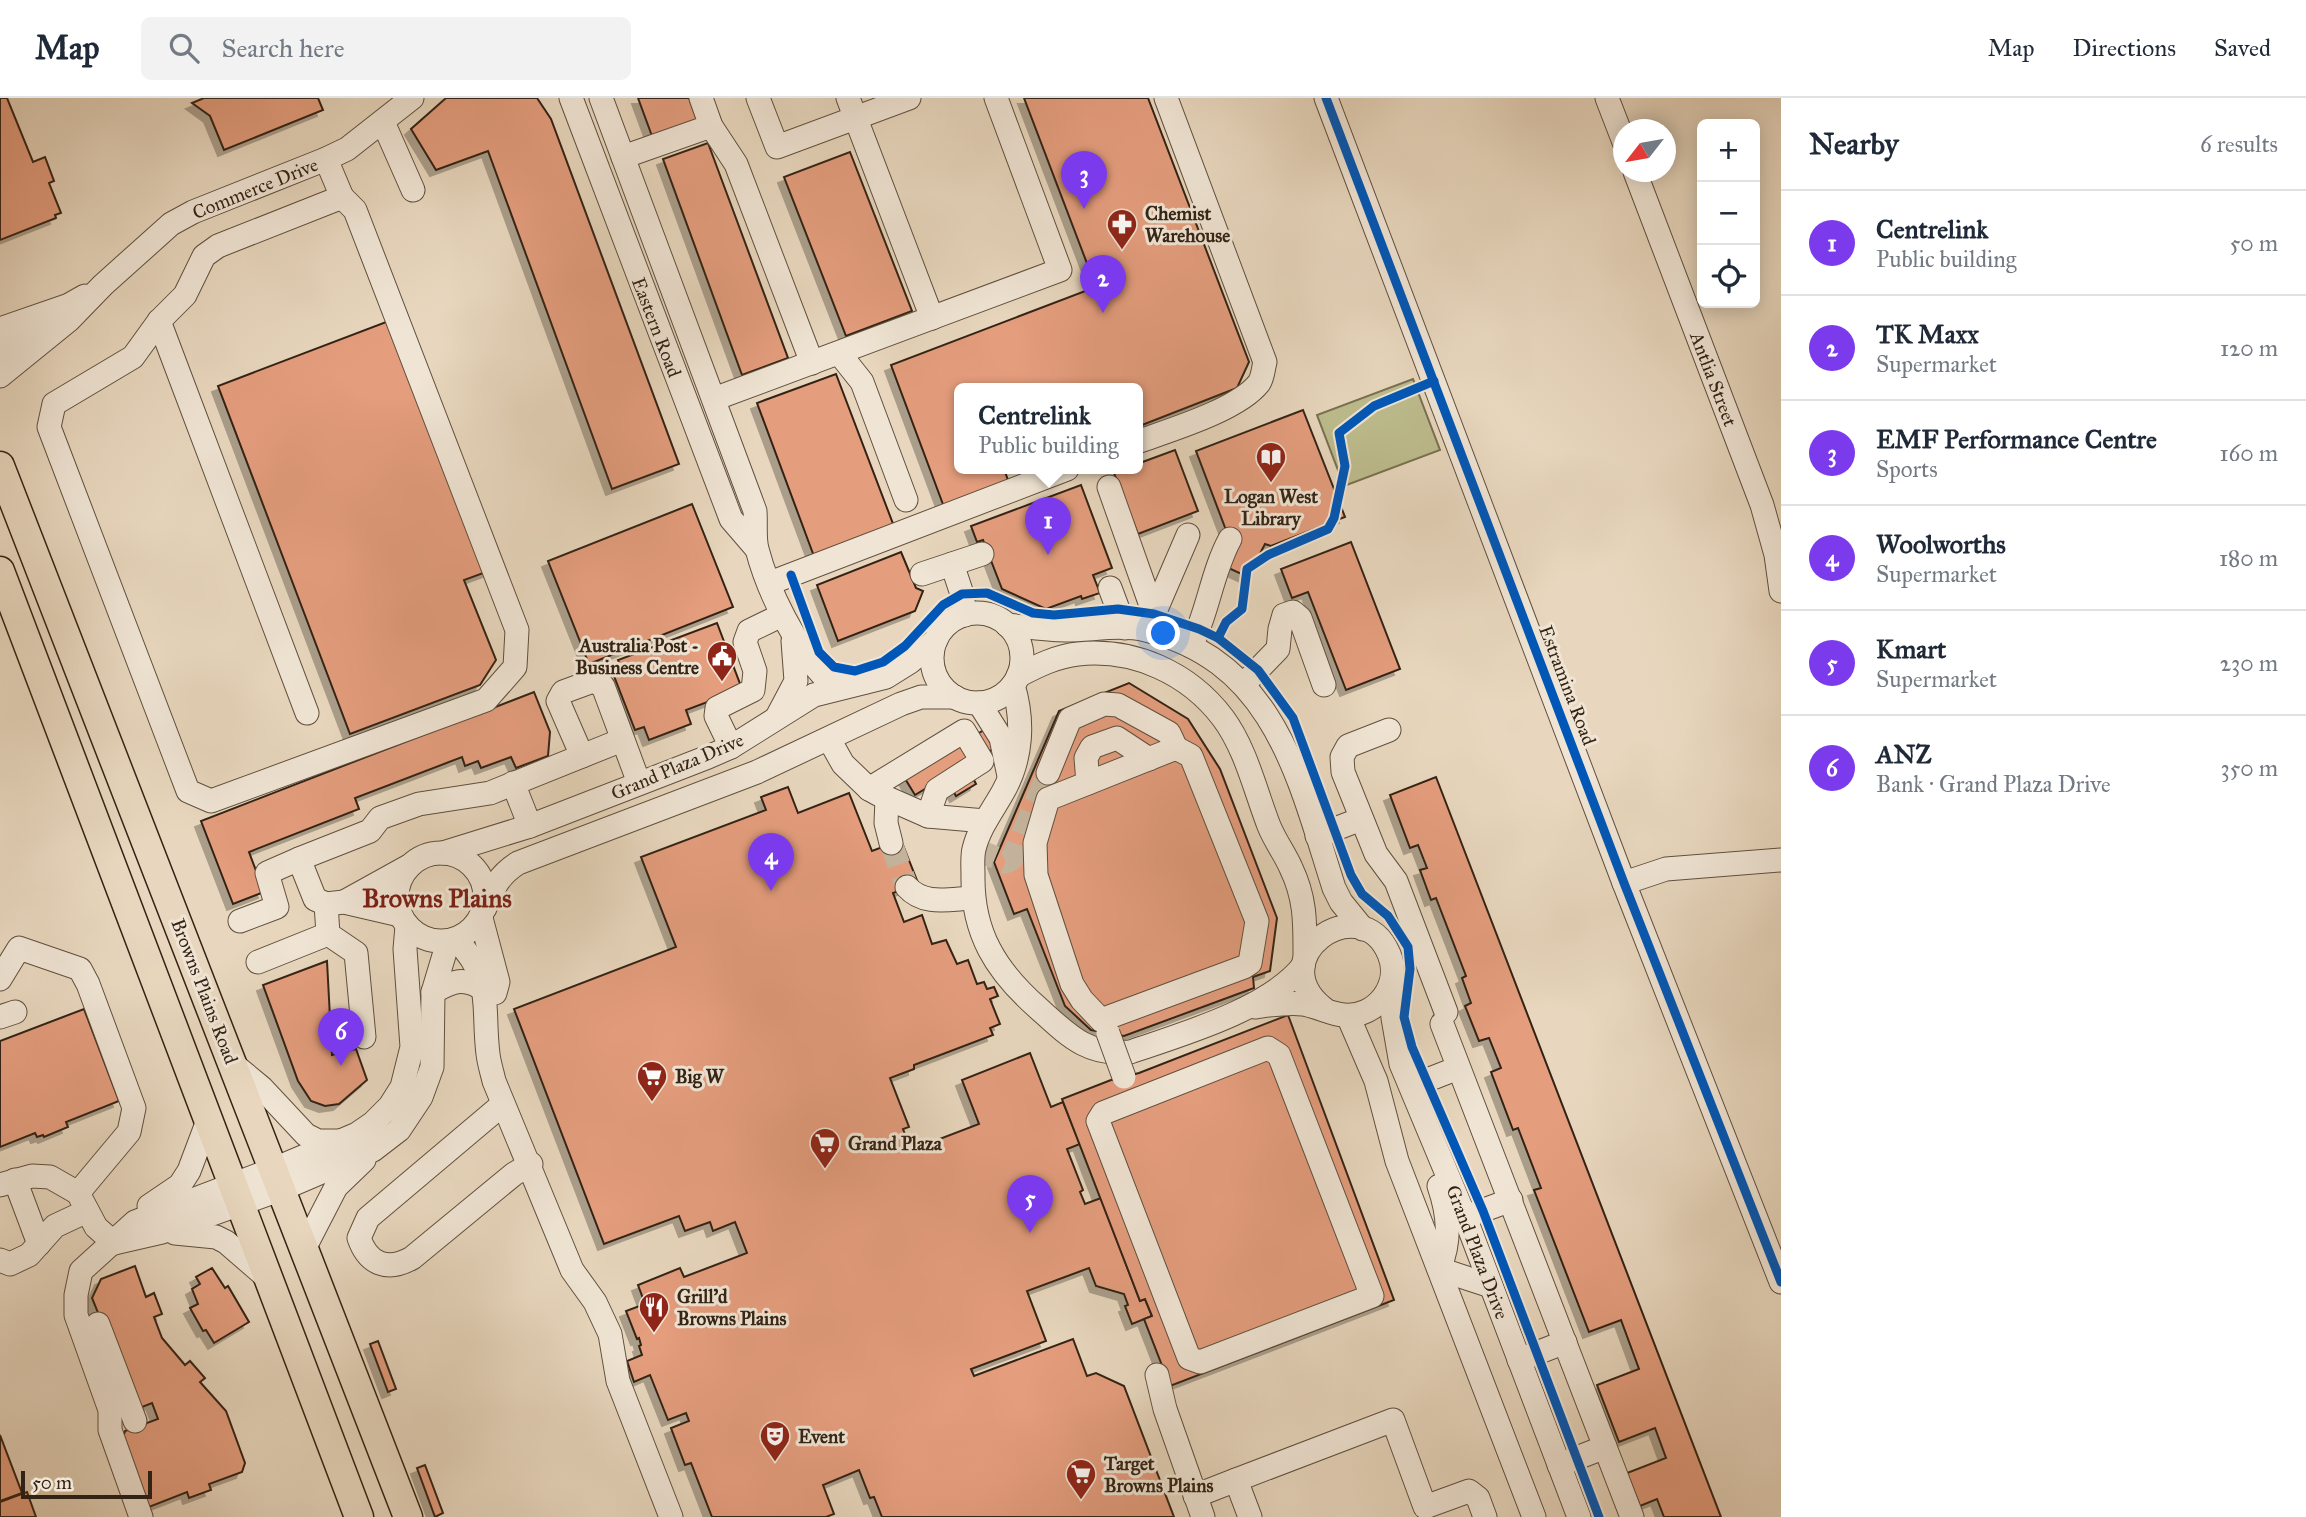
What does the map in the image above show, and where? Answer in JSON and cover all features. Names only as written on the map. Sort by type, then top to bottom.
[{"type":"main road","name":"Browns Plains Road","points":[[0,466],[408,1517]]},
{"type":"main road","points":[[0,572],[359,1517]]},
{"type":"street","name":"Commerce Drive","points":[[0,376],[69,320],[103,285],[171,224],[193,212],[347,149],[412,98]]},
{"type":"street","name":"Eastern Road","points":[[571,98],[731,519],[756,548],[787,623],[810,662],[825,679],[865,682]]},
{"type":"street","name":"Eastern Road","points":[[601,98],[755,511],[756,548]]},
{"type":"street","points":[[701,98],[711,126],[736,164],[812,363]]},
{"type":"street","points":[[758,98],[776,147],[852,108],[909,98]]},
{"type":"street","points":[[714,399],[1060,270],[996,98]]},
{"type":"street","points":[[1143,440],[1201,418],[1243,398],[1261,381],[1265,362],[1166,98]]},
{"type":"street","name":"Estramina Road","points":[[1326,98],[1625,883],[1781,1282]]},
{"type":"street","points":[[1607,98],[1615,119]]},
{"type":"street","points":[[852,108],[932,318]]},
{"type":"street","points":[[383,122],[413,190]]},
{"type":"street","points":[[624,157],[711,126]]},
{"type":"street","points":[[326,159],[342,198],[355,210],[517,630],[515,667],[486,700],[211,801],[188,790],[49,427],[54,404],[133,357],[159,321],[186,295],[204,256],[218,246],[342,198]]},
{"type":"street","name":"Antlia Street","points":[[1639,182],[1762,505],[1776,555],[1781,591]]},
{"type":"street","name":"Commerce Drive","points":[[0,329],[69,305],[103,285]]},
{"type":"street","name":"Commerce Drive","points":[[0,320],[37,316]]},
{"type":"street","name":"Commerce Drive","points":[[0,351],[69,320]]},
{"type":"street","points":[[159,321],[307,713]]},
{"type":"street","points":[[839,353],[862,382],[906,500]]},
{"type":"street","points":[[770,583],[1054,474]]},
{"type":"street","points":[[1109,486],[1142,624]]},
{"type":"street","points":[[1142,624],[1188,536]]},
{"type":"street","points":[[1191,646],[1199,629],[1221,557],[1230,539]]},
{"type":"street","points":[[922,574],[982,554]]},
{"type":"street","points":[[952,564],[962,594],[965,615]]},
{"type":"street","points":[[1110,587],[1142,624],[1191,646],[1220,664],[1244,684],[1273,722],[1289,757],[1341,902],[1363,929],[1382,943],[1389,953],[1392,974],[1390,985],[1384,997],[1362,1014],[1338,1013],[1302,1004],[1250,1007]]},
{"type":"street","points":[[1244,684],[1278,649],[1284,615],[1293,612],[1300,618],[1324,685]]},
{"type":"street","points":[[980,613],[995,617],[1007,625],[1016,636],[1021,649],[1022,663],[1016,680],[1004,694],[992,700],[979,703],[955,697],[944,689],[933,666],[936,640],[953,620],[965,615],[980,613]]},
{"type":"street","points":[[730,747],[716,716],[717,708],[753,690],[755,671],[745,642],[749,631],[787,623]]},
{"type":"street","name":"Eastern Road","points":[[777,717],[796,681],[787,623]]},
{"type":"street","points":[[1007,625],[1064,630],[1142,624]]},
{"type":"street","name":"Grand Plaza Drive","points":[[443,853],[530,826],[730,747],[814,695],[886,677],[910,662],[936,640]]},
{"type":"street","points":[[1016,680],[1059,658],[1078,654],[1111,654],[1143,660],[1170,671],[1199,691],[1223,718],[1240,747],[1269,826],[1292,869],[1306,914],[1304,979],[1308,992],[1316,1003],[1338,1013],[1376,1081],[1397,1161],[1534,1517]]},
{"type":"street","points":[[1016,680],[1019,705],[1017,763],[985,821],[974,849],[972,898],[982,938],[1001,970],[1064,1032],[1097,1051],[1111,1054],[1130,1052],[1250,1007],[1294,977],[1312,944],[1322,934],[1349,926],[1363,929]]},
{"type":"street","points":[[582,756],[558,701],[563,692],[593,681],[603,686],[639,783]]},
{"type":"street","name":"Grand Plaza Drive","points":[[483,913],[496,881],[518,863],[757,772],[912,700],[932,696],[955,697]]},
{"type":"street","points":[[979,703],[1001,738],[1009,780]]},
{"type":"street","points":[[1048,774],[1070,719],[1104,704],[1118,705],[1169,733],[1176,748],[1191,756],[1257,921],[1250,963],[1104,1026]]},
{"type":"street","points":[[1389,730],[1348,746],[1342,757],[1343,772],[1376,854],[1396,881],[1420,942],[1458,1068],[1632,1517]]},
{"type":"street","points":[[878,794],[964,731],[982,761],[937,790],[928,816]]},
{"type":"street","points":[[1088,783],[1086,758],[1092,747],[1117,738],[1149,759]]},
{"type":"street","points":[[830,739],[843,764],[878,794],[928,816],[985,821]]},
{"type":"street","points":[[240,921],[277,907],[267,873],[370,831],[380,818],[419,804],[490,793],[622,740]]},
{"type":"street","points":[[1134,1101],[1104,1026],[1072,984],[1036,875],[1035,843],[1048,799],[1176,748]]},
{"type":"street","points":[[513,783],[530,826]]},
{"type":"street","points":[[878,794],[891,844]]},
{"type":"street","points":[[1318,836],[1361,819]]},
{"type":"street","points":[[305,1247],[336,1187],[373,1150],[399,1130],[413,1111],[432,1067],[433,992],[452,941],[474,928],[483,913],[486,895],[477,871],[468,862],[456,855],[443,853],[419,859],[335,903]]},
{"type":"street","points":[[299,859],[315,899],[404,920],[425,939],[452,941],[471,954],[482,979],[488,1017],[488,1054],[503,1104],[531,1164],[572,1270],[595,1302],[610,1334],[618,1381],[673,1512]]},
{"type":"street","points":[[1625,883],[1665,869],[1781,860]]},
{"type":"street","points":[[278,1179],[373,1124],[390,1107],[402,1087],[412,1047],[404,920],[397,902],[402,877],[409,866]]},
{"type":"street","points":[[907,887],[914,895],[929,901],[972,898]]},
{"type":"street","points":[[328,934],[335,903]]},
{"type":"street","points":[[483,913],[498,982],[488,1017]]},
{"type":"street","points":[[258,962],[328,934]]},
{"type":"street","points":[[328,934],[356,953],[364,1037]]},
{"type":"street","points":[[1389,953],[1420,942]]},
{"type":"street","points":[[0,979],[19,947],[80,969],[134,1108],[129,1132],[82,1202],[55,1226],[29,1255],[10,1264],[0,1260]]},
{"type":"street","points":[[433,992],[458,981],[474,983],[484,990]]},
{"type":"street","name":"Grand Plaza Drive","points":[[1390,985],[1401,1064],[1465,1217],[1579,1517]]},
{"type":"street","points":[[1268,1048],[1279,1055],[1372,1296],[1200,1362],[1189,1359],[1098,1121],[1103,1113],[1134,1101],[1268,1048]]},
{"type":"street","points":[[233,1065],[262,1088],[306,1135],[318,1141],[341,1141]]},
{"type":"street","points":[[1412,1086],[1458,1068]]},
{"type":"street","points":[[503,1104],[368,1217],[359,1238],[363,1249],[374,1261],[385,1265],[399,1265],[412,1258],[514,1174],[531,1164]]},
{"type":"street","points":[[124,1411],[76,1315],[80,1271],[99,1252],[114,1243],[152,1203],[180,1185],[189,1171],[209,1118]]},
{"type":"street","points":[[1434,1140],[1430,1158],[1448,1210],[1447,1250],[1439,1269]]},
{"type":"street","points":[[135,1222],[238,1194],[373,1150]]},
{"type":"street","points":[[39,1244],[8,1182],[32,1176],[50,1177],[82,1202],[96,1227],[114,1243]]},
{"type":"street","points":[[114,1243],[162,1232],[238,1194]]},
{"type":"street","points":[[1465,1217],[1511,1200]]},
{"type":"street","points":[[162,1232],[216,1237],[226,1242],[271,1281]]},
{"type":"street","points":[[1439,1269],[1491,1286]]},
{"type":"street","points":[[99,1324],[124,1411]]},
{"type":"street","points":[[1519,1360],[1565,1342]]},
{"type":"street","points":[[1157,1375],[1165,1409],[1199,1506],[1236,1480],[1393,1420],[1425,1507],[1469,1491],[1478,1498],[1485,1517]]},
{"type":"street","points":[[124,1411],[110,1430],[141,1517]]},
{"type":"street","points":[[1559,1465],[1605,1447]]},
{"type":"street","points":[[1236,1480],[1250,1517]]},
{"type":"shaded area","points":[[1413,379],[1440,450],[1344,486],[1317,415]]},
{"type":"building","points":[[0,98],[7,98],[33,162],[45,157],[54,181],[49,183],[61,213],[55,215],[56,218],[0,240]]},
{"type":"building","points":[[204,98],[318,98],[323,110],[224,150],[210,116],[192,103]]},
{"type":"building","points":[[446,98],[537,98],[551,119],[679,464],[612,489],[488,151],[436,170],[411,129]]},
{"type":"building","points":[[638,98],[689,98],[697,120],[652,136]]},
{"type":"building","points":[[1024,98],[1148,98],[1249,362],[1237,388],[1143,425],[1143,383],[954,383],[954,474],[1006,474],[1009,483],[944,507],[891,365],[1096,287]]},
{"type":"building","points":[[708,143],[788,358],[742,375],[663,159]]},
{"type":"building","points":[[850,152],[912,311],[846,336],[784,177]]},
{"type":"building","points":[[394,319],[489,571],[464,580],[496,660],[480,685],[350,734],[218,386]]},
{"type":"building","points":[[836,374],[895,529],[815,559],[757,403]]},
{"type":"building","name":"Logan West Library","points":[[1303,410],[1345,517],[1271,546],[1265,544],[1248,577],[1224,566],[1232,546],[1196,451]]},
{"type":"building","points":[[1175,450],[1198,511],[1138,534],[1114,474],[1143,474],[1143,462]]},
{"type":"building","points":[[1081,485],[1112,568],[1093,575],[1100,593],[1082,599],[1081,596],[1046,609],[1002,589],[983,540],[977,542],[971,526]]},
{"type":"building","points":[[692,504],[733,607],[589,664],[548,561]]},
{"type":"building","points":[[1351,542],[1400,669],[1346,690],[1308,592],[1292,598],[1281,569]]},
{"type":"building","points":[[901,552],[916,588],[923,591],[915,611],[838,641],[817,585]]},
{"type":"building","points":[[717,623],[742,689],[686,710],[691,724],[649,740],[644,727],[635,730],[614,676],[623,673],[618,660]]},
{"type":"building","points":[[1129,683],[1188,719],[1220,769],[1277,918],[1270,971],[1253,977],[1254,988],[1124,1036],[1091,1030],[1065,1006],[1027,909],[1014,914],[994,862],[1059,711]]},
{"type":"building","points":[[534,692],[550,732],[548,756],[516,768],[511,757],[481,768],[478,761],[465,766],[462,757],[355,798],[359,809],[249,852],[264,892],[233,904],[201,821]]},
{"type":"building","points":[[984,730],[995,748],[966,765],[976,784],[956,796],[945,777],[915,795],[904,777]]},
{"type":"building","points":[[1436,777],[1721,1517],[1664,1517],[1657,1499],[1640,1506],[1627,1473],[1666,1458],[1655,1428],[1619,1442],[1597,1385],[1639,1369],[1621,1320],[1589,1332],[1534,1190],[1541,1188],[1518,1128],[1513,1130],[1491,1072],[1501,1068],[1489,1038],[1479,1041],[1465,1006],[1471,1003],[1462,978],[1466,976],[1436,898],[1431,900],[1420,870],[1427,868],[1418,845],[1410,848],[1390,795]]},
{"type":"building","name":"Grand Plaza","points":[[788,787],[798,813],[849,793],[872,851],[901,840],[918,883],[893,893],[904,922],[922,915],[932,944],[946,940],[957,964],[968,960],[977,984],[984,982],[987,989],[994,987],[998,996],[990,999],[1000,1024],[990,1028],[993,1035],[914,1065],[914,1069],[890,1078],[909,1127],[903,1129],[911,1150],[979,1124],[962,1080],[1030,1053],[1051,1107],[1063,1102],[1080,1144],[1067,1149],[1083,1190],[1080,1192],[1085,1204],[1101,1198],[1140,1301],[1145,1299],[1152,1316],[1132,1324],[1125,1306],[1128,1305],[1124,1294],[1096,1286],[1089,1268],[1027,1291],[1046,1341],[971,1369],[974,1376],[1073,1339],[1087,1376],[1096,1373],[1124,1386],[1174,1517],[882,1517],[874,1497],[870,1498],[859,1470],[823,1485],[834,1514],[826,1517],[712,1517],[691,1463],[685,1465],[671,1428],[689,1421],[686,1413],[668,1420],[650,1375],[634,1382],[627,1361],[642,1355],[641,1345],[626,1311],[645,1304],[638,1285],[680,1268],[684,1277],[747,1253],[735,1222],[713,1231],[710,1222],[685,1231],[679,1216],[604,1244],[514,1009],[676,947],[641,857],[766,810],[761,797]]},
{"type":"building","points":[[327,961],[332,1055],[356,1049],[367,1080],[339,1104],[325,1106],[311,1101],[298,1081],[263,985]]},
{"type":"building","points":[[84,1009],[119,1101],[66,1122],[68,1127],[44,1137],[37,1137],[35,1133],[0,1147],[0,1041]]},
{"type":"building","points":[[1288,1015],[1394,1300],[1170,1386],[1144,1319],[1152,1316],[1145,1299],[1140,1301],[1062,1099],[1111,1080],[1139,1073]]},
{"type":"building","points":[[135,1266],[146,1297],[154,1293],[162,1314],[154,1317],[162,1338],[185,1365],[190,1361],[205,1378],[200,1382],[226,1411],[245,1463],[242,1472],[209,1484],[211,1490],[189,1498],[187,1492],[149,1507],[123,1438],[125,1431],[158,1419],[152,1403],[137,1409],[92,1298],[101,1279]]},
{"type":"building","points":[[212,1268],[225,1288],[228,1286],[249,1322],[214,1343],[206,1330],[203,1331],[190,1308],[198,1304],[192,1289],[200,1284],[196,1277]]},
{"type":"building","points":[[378,1341],[396,1389],[388,1392],[370,1344]]},
{"type":"building","points":[[0,1435],[22,1493],[0,1501]]},
{"type":"building","points":[[425,1465],[443,1513],[435,1517],[417,1468]]},
{"type":"building","points":[[27,1492],[36,1517],[0,1517],[0,1502]]},
{"type":"tunnel","points":[[974,849],[1006,862],[1012,859],[1048,773]]},
{"type":"tunnel","points":[[891,843],[907,887]]},
{"type":"cycle path","points":[[1326,98],[1624,883],[1781,1282]]},
{"type":"cycle path","points":[[1218,638],[1226,622],[1242,609],[1247,569],[1268,555],[1328,529],[1334,518],[1345,466],[1339,433],[1374,406],[1434,381]]},
{"type":"cycle path","points":[[791,575],[819,652],[834,667],[855,671],[883,662],[905,646],[943,605],[962,594],[987,593],[1033,613],[1054,615],[1118,609],[1154,614],[1218,638],[1258,670],[1293,718],[1351,875],[1362,894],[1388,916],[1408,947],[1410,969],[1404,1017],[1412,1047],[1483,1211],[1599,1517]]},
{"type":"place","name":"EMF Performance Centre","points":[[1084,209]]},
{"type":"place","name":"Chemist Warehouse","points":[[1122,251]]},
{"type":"place","name":"TK Maxx","points":[[1103,313]]},
{"type":"place","name":"Logan West Library","points":[[1271,484]]},
{"type":"place","name":"Centrelink","points":[[1048,555]]},
{"type":"place","name":"Australia Post - Business Centre","points":[[722,683]]},
{"type":"place","name":"Woolworths","points":[[771,891]]},
{"type":"place","name":"ANZ","points":[[341,1066]]},
{"type":"place","name":"Big W","points":[[652,1103]]},
{"type":"place","name":"Grand Plaza","points":[[825,1170]]},
{"type":"place","name":"Kmart","points":[[1030,1233]]},
{"type":"place","name":"Grill'd Browns Plains","points":[[654,1334]]},
{"type":"place","name":"Event","points":[[775,1463]]},
{"type":"place","name":"Target Browns Plains","points":[[1081,1501]]},
{"type":"district","name":"Browns Plains","points":[[437,898]]}]
